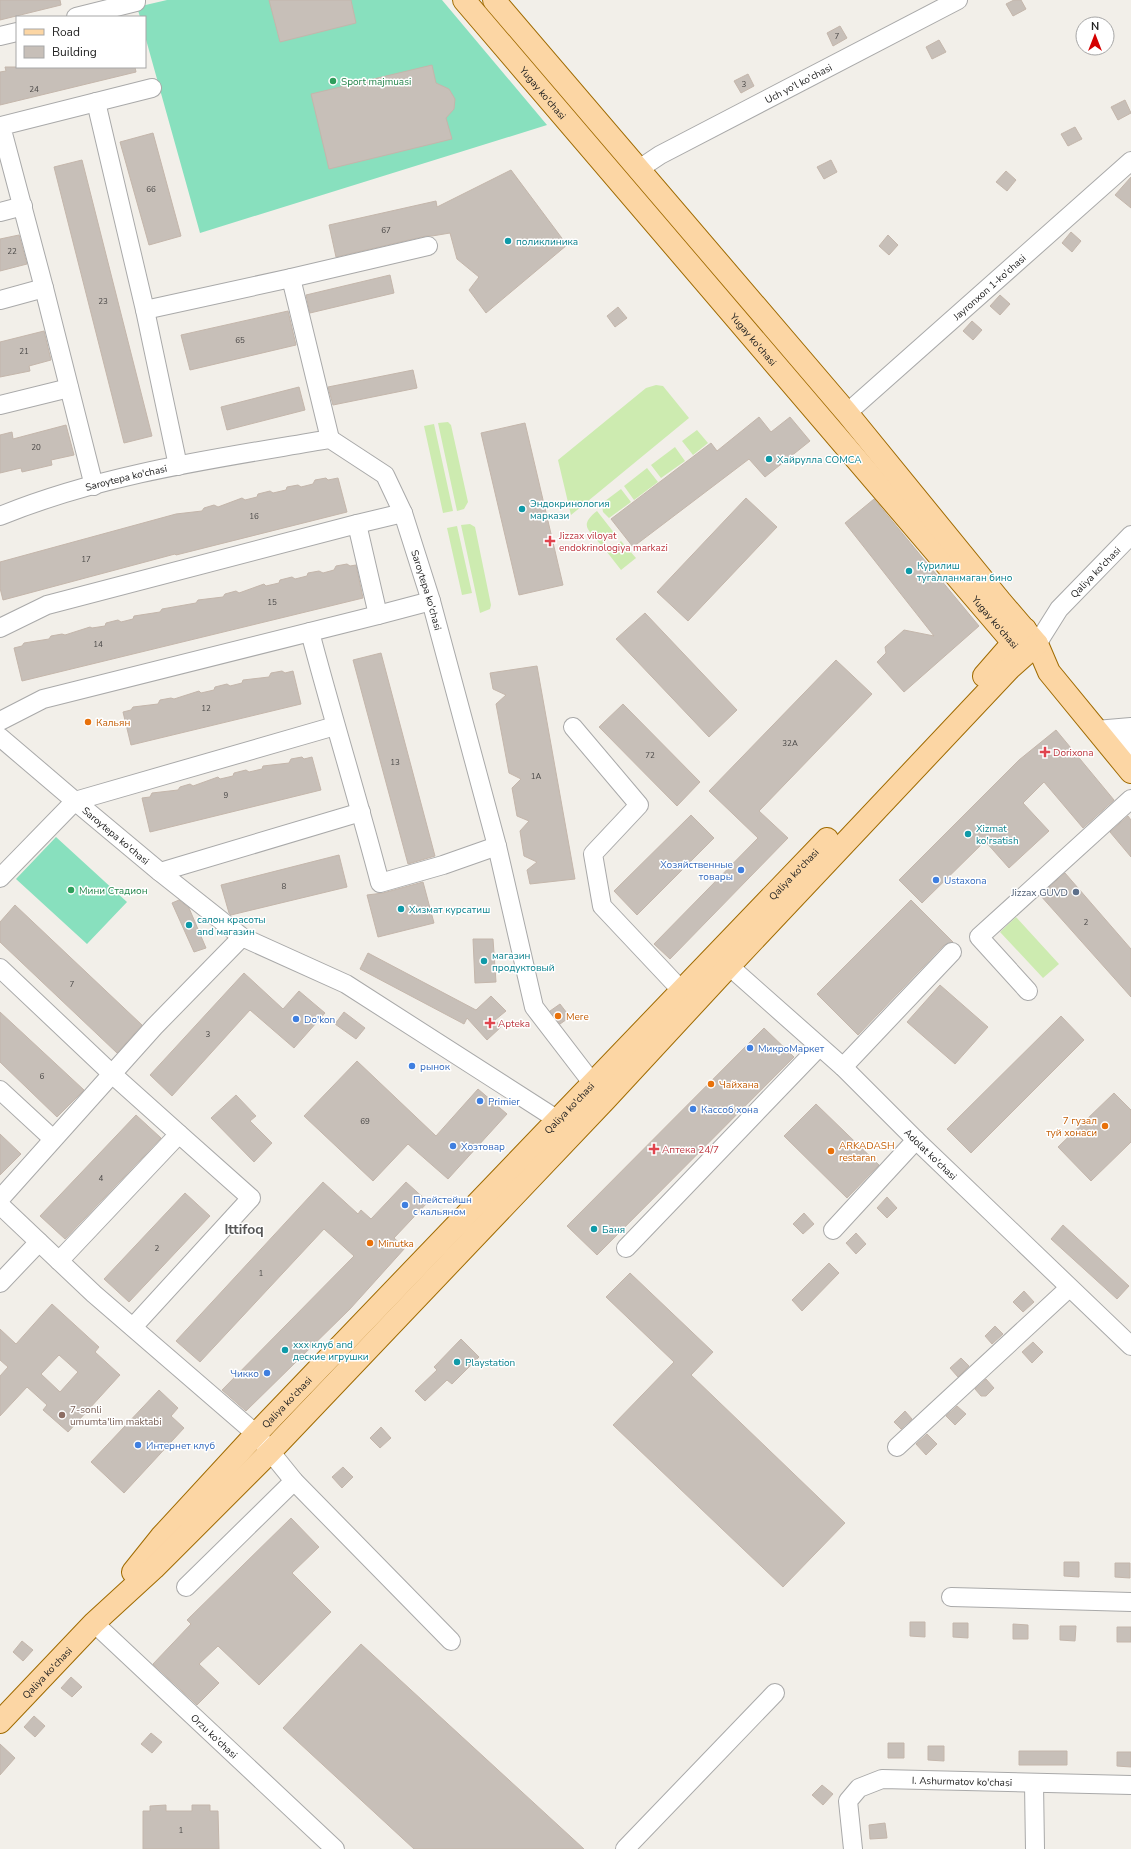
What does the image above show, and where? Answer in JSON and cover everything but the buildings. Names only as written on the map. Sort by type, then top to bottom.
[{"type":"main road","name":"Yugay ko'chasi","points":[[464,0],[1049,672],[1114,729],[1131,772]]},
{"type":"main road","name":"Yugay ko'chasi","points":[[494,0],[847,413],[1001,602],[1025,643]]},
{"type":"main road","name":"Qaliya ko'chasi","points":[[94,1622],[161,1537],[256,1434],[558,1120],[599,1092],[729,966],[1010,668],[1025,643]]},
{"type":"main road","name":"Qaliya ko'chasi","points":[[0,1722],[94,1622],[154,1568],[270,1452],[599,1092],[682,991],[999,659],[1025,643]]},
{"type":"street","points":[[80,16],[136,2],[136,0]]},
{"type":"street","name":"Uch yo'l ko'chasi","points":[[639,169],[660,155],[958,0]]},
{"type":"street","points":[[0,36],[16,32]]},
{"type":"street","points":[[94,486],[23,206],[1,126],[152,88]]},
{"type":"street","points":[[96,102],[145,310],[178,466]]},
{"type":"street","name":"Jayronxon 1-ko'chasi","points":[[847,413],[1131,161]]},
{"type":"street","points":[[0,212],[23,206]]},
{"type":"street","points":[[145,310],[428,246]]},
{"type":"street","points":[[291,278],[330,439]]},
{"type":"street","points":[[0,300],[44,288]]},
{"type":"street","points":[[0,405],[69,388]]},
{"type":"street","name":"Saroytepa ko'chasi","points":[[0,516],[30,504],[94,486],[178,466],[330,439],[385,475],[402,513],[431,600],[497,846],[534,1007],[599,1092]]},
{"type":"street","points":[[0,628],[48,605],[402,513]]},
{"type":"street","points":[[356,524],[378,615]]},
{"type":"street","name":"Qaliya ko'chasi","points":[[1025,643],[1131,535]]},
{"type":"street","points":[[0,722],[43,700],[378,615],[431,600]]},
{"type":"street","points":[[310,632],[380,883],[443,865],[497,846]]},
{"type":"street","points":[[3,746],[75,801],[335,726]]},
{"type":"street","points":[[573,727],[639,805],[593,854],[602,906],[682,991]]},
{"type":"street","points":[[1114,729],[1131,748]]},
{"type":"street","points":[[1028,991],[979,937],[1131,799]]},
{"type":"street","name":"Saroytepa ko'chasi","points":[[0,878],[75,801],[160,872],[242,937],[346,984],[558,1120]]},
{"type":"street","points":[[160,872],[361,812]]},
{"type":"street","points":[[0,1199],[154,1027],[242,937]]},
{"type":"street","points":[[843,1067],[952,952]]},
{"type":"street","name":"Adolat ko'chasi","points":[[729,966],[843,1067],[916,1140],[1131,1346]]},
{"type":"street","points":[[0,968],[112,1074],[251,1198],[133,1327]]},
{"type":"street","points":[[626,1248],[819,1047]]},
{"type":"street","points":[[0,1090],[53,1139]]},
{"type":"street","points":[[59,1261],[179,1134]]},
{"type":"street","points":[[833,1230],[916,1140]]},
{"type":"street","points":[[0,1206],[94,1294],[256,1434],[294,1481],[451,1641]]},
{"type":"street","points":[[0,1283],[39,1242]]},
{"type":"street","points":[[897,1447],[1069,1288]]},
{"type":"street","points":[[186,1587],[294,1481]]},
{"type":"street","points":[[951,1597],[1131,1602]]},
{"type":"street","name":"Orzu ko'chasi","points":[[94,1622],[335,1849]]},
{"type":"street","points":[[625,1849],[774,1693]]},
{"type":"street","name":"I. Ashurmatov ko'chasi","points":[[853,1849],[848,1801],[859,1788],[882,1779],[1131,1785]]},
{"type":"street","points":[[1034,1783],[1036,1849]]},
{"type":"green space","name":"Sport majmuasi","points":[[167,0],[442,0],[547,125],[200,233],[146,40],[146,16],[140,16],[137,7]]},
{"type":"green space","points":[[656,385],[663,386],[689,418],[571,515],[558,460],[646,388]]},
{"type":"green space","points":[[448,422],[451,425],[468,502],[464,509],[457,511],[438,423]]},
{"type":"green space","points":[[434,424],[453,511],[443,513],[424,426]]},
{"type":"green space","points":[[697,430],[708,443],[693,455],[682,441]]},
{"type":"green space","points":[[675,447],[685,461],[661,478],[651,465]]},
{"type":"green space","points":[[647,468],[658,482],[634,500],[624,486]]},
{"type":"green space","points":[[621,489],[631,502],[609,518],[603,512],[602,506],[605,501]]},
{"type":"green space","points":[[597,511],[615,534],[601,545],[587,528],[588,521]]},
{"type":"green space","points":[[470,524],[475,527],[491,605],[490,609],[480,613],[461,525]]},
{"type":"green space","points":[[457,526],[472,593],[462,595],[447,528]]},
{"type":"green space","points":[[621,541],[636,558],[621,570],[607,552]]},
{"type":"green space","name":"Мини Стадион","points":[[56,837],[127,902],[87,944],[16,879]]},
{"type":"green space","points":[[1016,917],[1059,964],[1043,978],[1000,932]]},
{"type":"place","name":"Sport majmuasi","points":[[333,81]]},
{"type":"place","name":"поликлиника","points":[[508,241]]},
{"type":"place","name":"Хайрулла СОМСА","points":[[769,459]]},
{"type":"place","name":"Эндокринология маркази","points":[[522,509]]},
{"type":"place","name":"Jizzax viloyat endokrinologiya markazi","points":[[550,541]]},
{"type":"place","name":"Курилиш тугалланмаган бино","points":[[909,571]]},
{"type":"place","name":"Кальян","points":[[88,722]]},
{"type":"place","name":"Dorixona","points":[[1045,752]]},
{"type":"place","name":"Xizmat ko'rsatish","points":[[968,834]]},
{"type":"place","name":"Хозяйственные товары","points":[[741,870]]},
{"type":"place","name":"Ustaxona","points":[[936,880]]},
{"type":"place","name":"Мини Стадион","points":[[71,890]]},
{"type":"place","name":"Jizzax GUVD","points":[[1076,892]]},
{"type":"place","name":"Хизмат курсатиш","points":[[401,909]]},
{"type":"place","name":"салон красоты and магазин","points":[[189,925]]},
{"type":"place","name":"магазин продуктовый","points":[[484,961]]},
{"type":"place","name":"Mere","points":[[558,1016]]},
{"type":"place","name":"Do'kon","points":[[296,1019]]},
{"type":"place","name":"Apteka","points":[[490,1023]]},
{"type":"place","name":"МикроМаркет","points":[[750,1048]]},
{"type":"place","name":"рынок","points":[[412,1066]]},
{"type":"place","name":"Чайхана","points":[[711,1084]]},
{"type":"place","name":"Primier","points":[[480,1101]]},
{"type":"place","name":"Кассоб хона","points":[[693,1109]]},
{"type":"place","name":"7 гузал туй хонаси","points":[[1105,1126]]},
{"type":"place","name":"Хозтовар","points":[[453,1146]]},
{"type":"place","name":"Аптека 24/7","points":[[654,1149]]},
{"type":"place","name":"ARKADASH restaran","points":[[831,1151]]},
{"type":"place","name":"Плейстейшн с кальяном","points":[[405,1205]]},
{"type":"place","name":"Баня","points":[[594,1229]]},
{"type":"place","name":"Minutka","points":[[370,1243]]},
{"type":"place","name":"ххх клуб and деские игрушки","points":[[285,1350]]},
{"type":"place","name":"Playstation","points":[[457,1362]]},
{"type":"place","name":"Чикко","points":[[267,1373]]},
{"type":"place","name":"7-sonli umumta'lim maktabi","points":[[62,1415]]},
{"type":"place","name":"Интернет клуб","points":[[138,1445]]},
{"type":"district","name":"Ittifoq","points":[[244,1229]]}]
